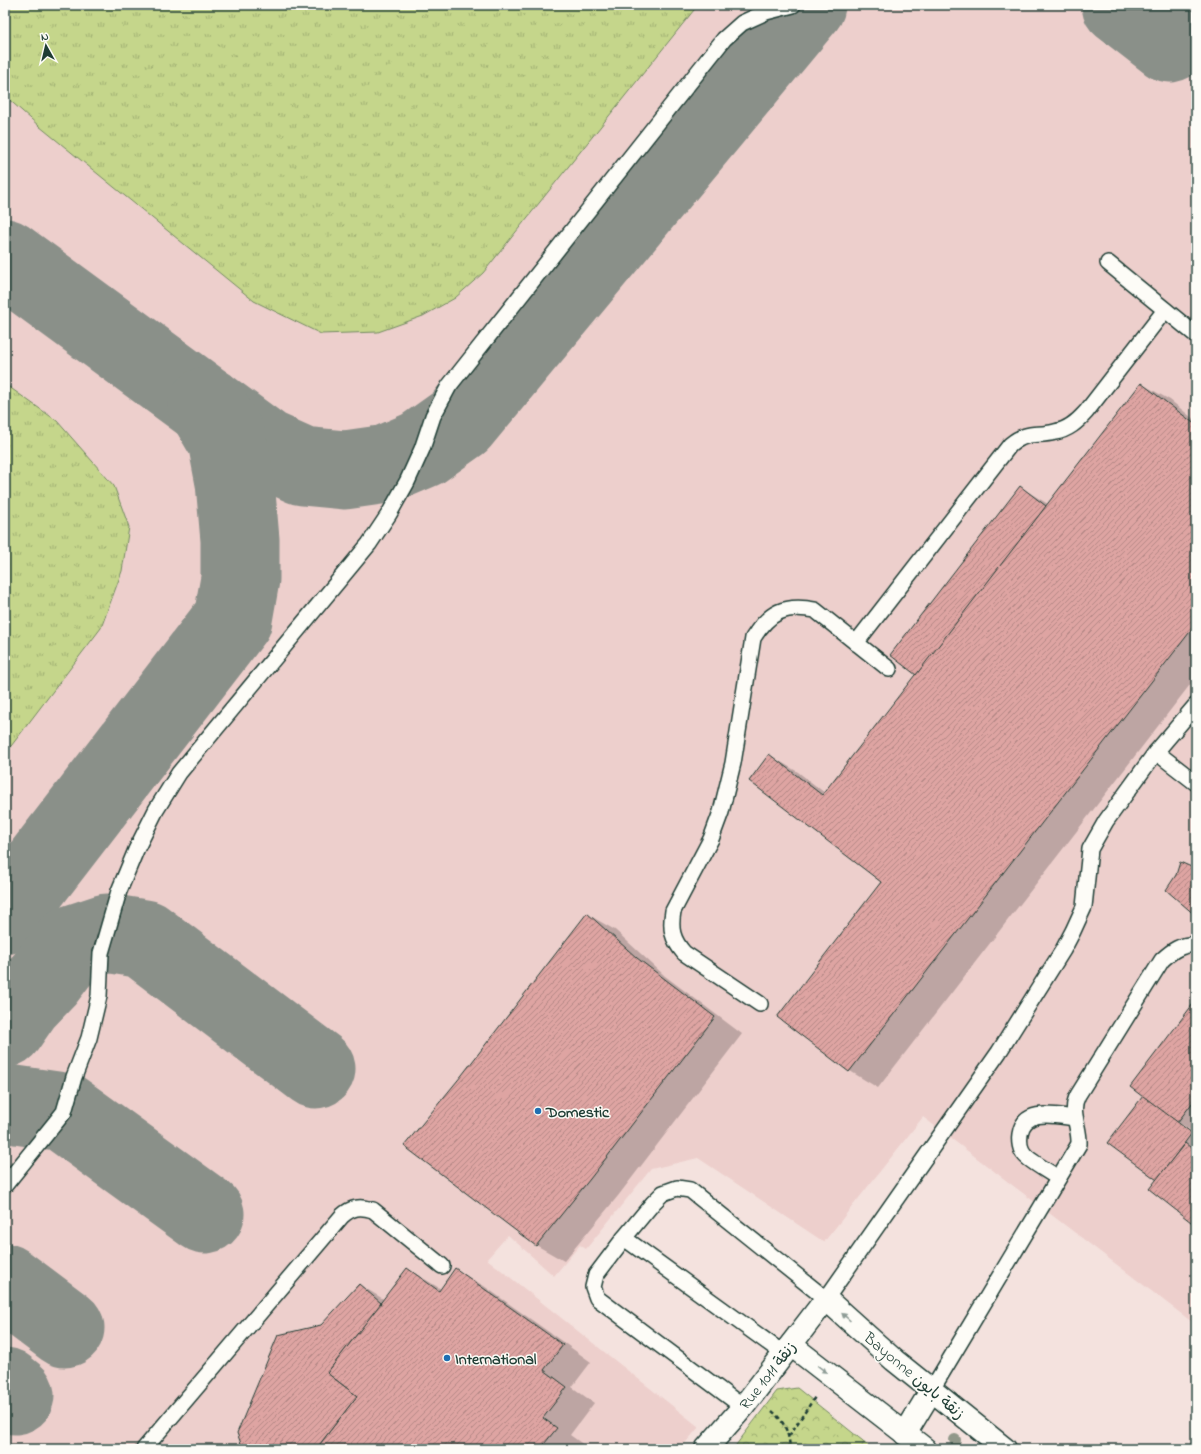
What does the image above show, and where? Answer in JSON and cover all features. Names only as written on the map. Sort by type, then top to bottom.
[{"type":"main road","name":"Rue 1011 زنقة","points":[[706,1449],[746,1402],[826,1299]]},
{"type":"main road","name":"Bayonne زنقة بايون","points":[[826,1299],[894,1360],[1005,1449]]},
{"type":"main road","points":[[788,1349],[830,1375],[925,1449]]},
{"type":"main road","points":[[905,1434],[931,1391]]},
{"type":"lane","points":[[5,1185],[64,1112],[74,1077],[89,1038],[99,996],[101,953],[119,891],[136,850],[156,810],[179,773],[369,544],[389,514],[407,482],[422,449],[433,416],[449,386],[724,39],[742,23],[766,12],[793,5]]},
{"type":"lane","points":[[1108,263],[1196,335]]},
{"type":"lane","points":[[856,643],[1010,445],[1027,434],[1055,432],[1070,427],[1079,420],[1165,310]]},
{"type":"lane","points":[[760,1004],[684,953],[677,945],[671,924],[673,911],[711,839],[721,812],[733,763],[753,638],[761,625],[772,616],[785,609],[800,608],[815,610],[889,669]]},
{"type":"lane","points":[[746,1402],[597,1298],[593,1287],[596,1275],[624,1238],[663,1193],[677,1188],[690,1190],[826,1299],[999,1052],[1063,950],[1074,931],[1084,907],[1090,849],[1106,821],[1156,752],[1196,705]]},
{"type":"lane","points":[[1156,752],[1196,783]]},
{"type":"lane","points":[[931,1391],[1079,1144],[1079,1135],[1074,1112],[1075,1100],[1162,960],[1173,950],[1185,945],[1196,944]]},
{"type":"lane","points":[[1058,1178],[1025,1155],[1021,1148],[1019,1139],[1021,1130],[1025,1123],[1032,1117],[1040,1114],[1075,1118]]},
{"type":"lane","points":[[144,1449],[342,1216],[348,1211],[355,1208],[364,1207],[373,1210],[442,1266]]},
{"type":"lane","points":[[624,1238],[788,1349]]},
{"type":"path","points":[[789,1436],[830,1375]]},
{"type":"path","points":[[746,1402],[778,1416],[786,1428],[789,1436],[790,1449]]},
{"type":"shaded area","points":[[5,5],[1196,5],[1196,1325],[923,1117],[824,1242],[698,1158],[651,1169],[586,1249],[580,1245],[554,1276],[508,1235],[487,1259],[699,1427],[680,1449],[5,1449]]},
{"type":"green space","points":[[5,5],[698,5],[483,273],[455,298],[423,316],[378,332],[321,334],[254,301],[39,126],[5,96]]},
{"type":"green space","points":[[5,384],[57,421],[114,486],[129,527],[122,571],[101,628],[5,754]]},
{"type":"green space","points":[[797,1388],[873,1449],[733,1449],[777,1391]]},
{"type":"building","points":[[1141,383],[1196,425],[1196,624],[849,1072],[777,1017],[881,882],[749,781],[769,754],[822,795]]},
{"type":"building","points":[[1020,486],[1046,506],[916,675],[890,655]]},
{"type":"building","points":[[1180,862],[1196,869],[1196,916],[1166,890],[1176,875]]},
{"type":"building","name":"Domestic","points":[[587,913],[637,958],[715,1017],[590,1179],[536,1246],[404,1146],[462,1075]]},
{"type":"building","points":[[1196,1000],[1196,1098],[1177,1123],[1130,1087]]},
{"type":"building","points":[[1143,1096],[1192,1133],[1157,1180],[1107,1143]]},
{"type":"building","points":[[1185,1143],[1196,1152],[1196,1226],[1149,1189]]},
{"type":"building","name":"International","points":[[407,1268],[439,1291],[455,1268],[563,1345],[544,1370],[567,1387],[543,1418],[557,1428],[540,1449],[316,1449],[357,1396],[327,1373]]},
{"type":"building","points":[[359,1284],[381,1303],[327,1373],[357,1396],[316,1449],[243,1449],[237,1433],[278,1335],[321,1325]]},
{"type":"taxiway","points":[[5,258],[265,449],[303,466],[345,470],[387,464],[422,449],[460,422],[806,5]]},
{"type":"taxiway","points":[[1121,5],[1170,43]]},
{"type":"taxiway","points":[[5,915],[233,619],[240,579],[240,540],[235,482],[227,440],[207,406]]},
{"type":"taxiway","points":[[5,1028],[23,1002],[45,979],[71,945],[107,933],[144,939],[316,1069]]},
{"type":"taxiway","points":[[5,1104],[64,1112],[205,1214]]},
{"type":"taxiway","points":[[5,1283],[65,1328]]},
{"type":"taxiway","points":[[5,1387],[15,1395]]},
{"type":"place","name":"Domestic","points":[[538,1111]]},
{"type":"place","name":"International","points":[[447,1358]]}]
